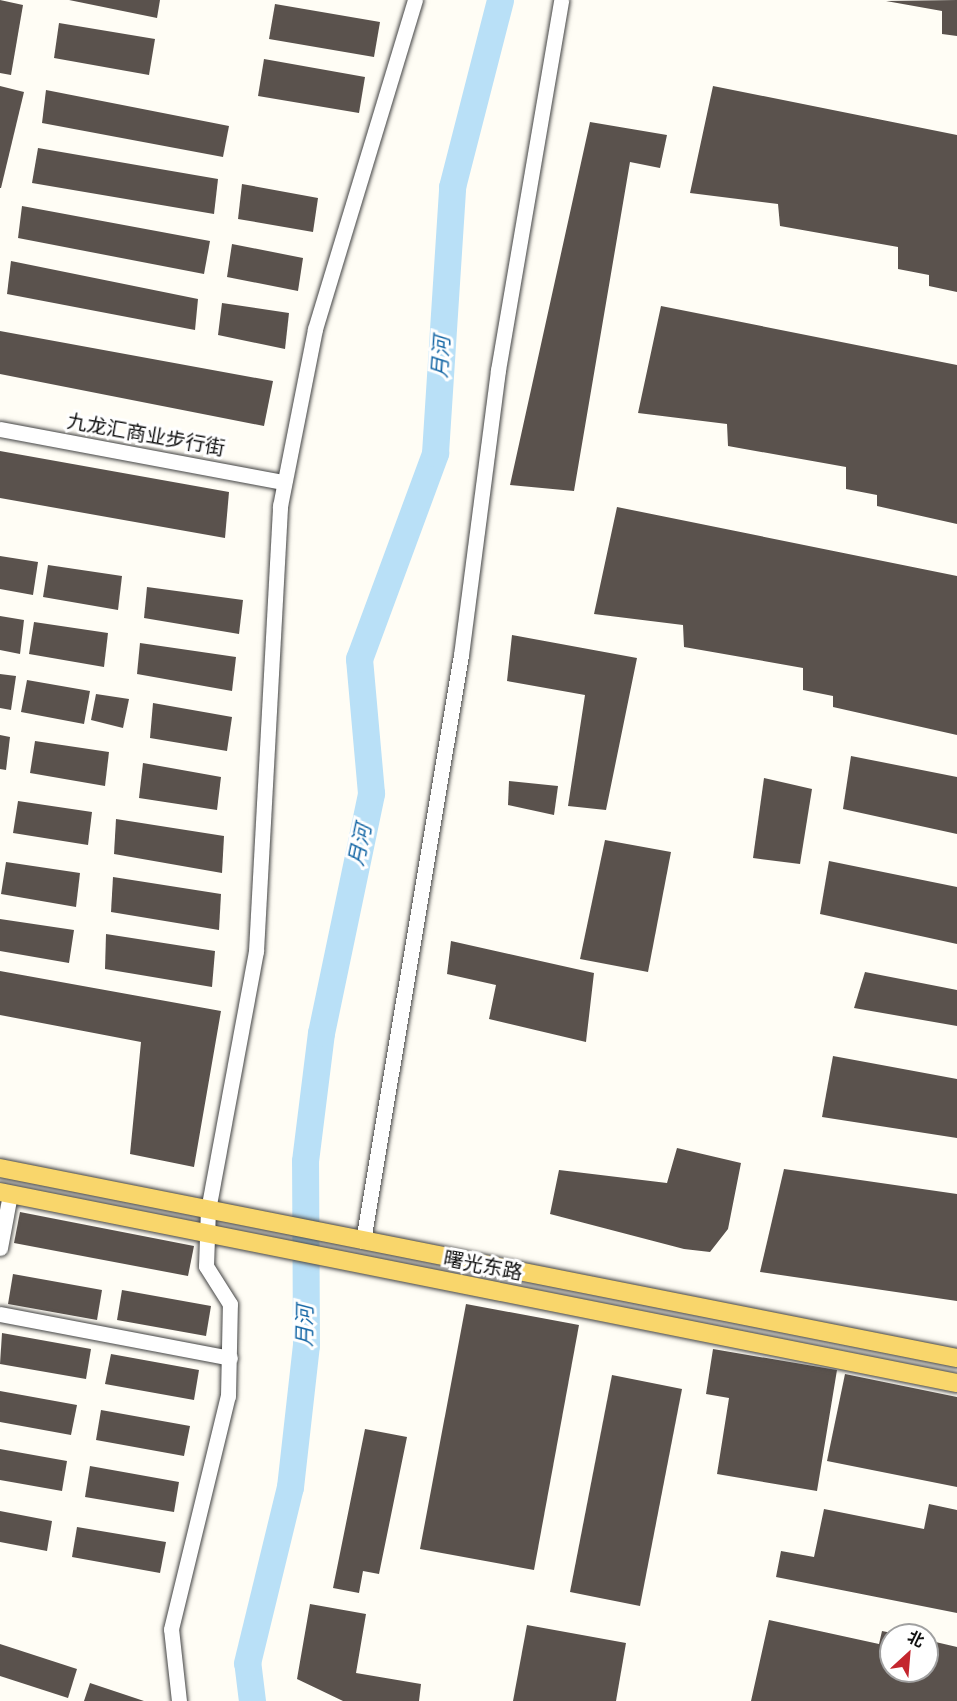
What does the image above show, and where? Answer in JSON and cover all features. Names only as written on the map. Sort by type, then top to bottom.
[{"type":"main road","name":"曙光东路","points":[[0,1168],[957,1358]]},
{"type":"main road","name":"曙光东路","points":[[5,1193],[208,1236],[957,1383]]},
{"type":"street","points":[[179,1701],[171,1629],[228,1396],[230,1304],[206,1266],[208,1210],[256,951],[279,518],[315,328],[415,0]]},
{"type":"street","points":[[363,1241],[461,655],[498,370],[561,0]]},
{"type":"street","name":"九龙汇商业步行街","points":[[0,429],[284,482]]},
{"type":"street","points":[[0,1248],[5,1193]]},
{"type":"street","points":[[0,1314],[230,1358]]},
{"type":"building","points":[[0,0],[23,5],[11,75],[0,73]]},
{"type":"building","points":[[69,0],[160,0],[157,18]]},
{"type":"building","points":[[957,0],[957,36],[942,34],[942,11],[886,1]]},
{"type":"building","points":[[275,4],[380,22],[374,57],[269,39]]},
{"type":"building","points":[[59,23],[155,39],[149,75],[54,58]]},
{"type":"building","points":[[264,59],[365,77],[359,113],[258,96]]},
{"type":"building","points":[[0,86],[24,92],[1,188],[0,188]]},
{"type":"building","points":[[713,86],[957,135],[957,292],[929,286],[929,275],[898,269],[898,247],[780,226],[778,204],[690,193]]},
{"type":"building","points":[[46,90],[229,126],[223,157],[42,123]]},
{"type":"building","points":[[590,122],[667,135],[660,168],[630,162],[574,491],[510,485]]},
{"type":"building","points":[[38,148],[218,179],[214,214],[32,183]]},
{"type":"building","points":[[242,184],[318,198],[313,232],[238,219]]},
{"type":"building","points":[[22,206],[210,241],[204,274],[18,238]]},
{"type":"building","points":[[232,244],[303,258],[298,291],[227,277]]},
{"type":"building","points":[[11,261],[198,299],[195,330],[7,294]]},
{"type":"building","points":[[222,303],[289,313],[285,349],[218,335]]},
{"type":"building","points":[[661,306],[957,365],[957,524],[877,506],[877,495],[846,489],[846,467],[728,446],[727,424],[638,413]]},
{"type":"building","points":[[0,331],[273,381],[264,426],[0,374]]},
{"type":"building","points":[[0,451],[229,492],[225,538],[0,498]]},
{"type":"building","points":[[617,507],[957,576],[957,735],[833,707],[833,696],[803,690],[803,668],[684,647],[683,625],[594,614]]},
{"type":"building","points":[[0,556],[38,562],[33,595],[0,589]]},
{"type":"building","points":[[48,565],[122,576],[118,610],[43,597]]},
{"type":"building","points":[[147,587],[243,600],[239,634],[144,618]]},
{"type":"building","points":[[0,616],[24,620],[20,654],[0,650]]},
{"type":"building","points":[[34,622],[108,633],[104,667],[29,654]]},
{"type":"building","points":[[512,635],[637,658],[606,810],[568,806],[585,695],[507,681]]},
{"type":"building","points":[[140,643],[236,657],[232,691],[137,674]]},
{"type":"building","points":[[0,674],[16,676],[11,710],[0,708]]},
{"type":"building","points":[[27,680],[90,691],[84,724],[21,712]]},
{"type":"building","points":[[96,694],[129,699],[123,728],[91,720]]},
{"type":"building","points":[[153,703],[232,717],[227,751],[150,738]]},
{"type":"building","points":[[0,735],[10,737],[6,770],[0,769]]},
{"type":"building","points":[[35,741],[109,752],[105,786],[30,773]]},
{"type":"building","points":[[851,756],[957,777],[957,834],[843,809]]},
{"type":"building","points":[[143,763],[221,777],[217,810],[139,798]]},
{"type":"building","points":[[764,778],[812,789],[800,864],[753,858]]},
{"type":"building","points":[[509,781],[558,786],[554,815],[508,805]]},
{"type":"building","points":[[18,801],[92,812],[88,845],[13,833]]},
{"type":"building","points":[[116,819],[224,836],[222,873],[114,854]]},
{"type":"building","points":[[605,840],[671,852],[648,972],[580,959]]},
{"type":"building","points":[[829,861],[957,887],[957,944],[820,914]]},
{"type":"building","points":[[6,862],[80,873],[76,907],[1,894]]},
{"type":"building","points":[[113,877],[221,894],[219,930],[111,912]]},
{"type":"building","points":[[0,919],[74,930],[69,963],[0,951]]},
{"type":"building","points":[[106,934],[215,951],[212,987],[105,969]]},
{"type":"building","points":[[451,941],[594,973],[586,1042],[489,1019],[496,985],[447,974]]},
{"type":"building","points":[[0,971],[221,1011],[194,1167],[130,1154],[141,1042],[0,1015]]},
{"type":"building","points":[[865,972],[957,990],[957,1026],[854,1008]]},
{"type":"building","points":[[833,1056],[957,1079],[957,1138],[822,1117]]},
{"type":"building","points":[[677,1148],[741,1163],[728,1229],[710,1252],[684,1249],[550,1214],[559,1170],[667,1183]]},
{"type":"building","points":[[784,1169],[957,1194],[957,1301],[760,1272]]},
{"type":"building","points":[[20,1212],[194,1246],[188,1276],[14,1243]]},
{"type":"building","points":[[13,1274],[102,1290],[97,1320],[8,1304]]},
{"type":"building","points":[[122,1290],[211,1306],[206,1336],[117,1320]]},
{"type":"building","points":[[466,1304],[579,1325],[534,1570],[420,1549]]},
{"type":"building","points":[[2,1333],[91,1349],[86,1379],[0,1364]]},
{"type":"building","points":[[713,1349],[837,1370],[817,1491],[717,1474],[729,1398],[706,1394]]},
{"type":"building","points":[[111,1354],[199,1370],[194,1400],[105,1384]]},
{"type":"building","points":[[845,1374],[957,1397],[957,1487],[827,1461]]},
{"type":"building","points":[[612,1375],[682,1389],[640,1606],[570,1592]]},
{"type":"building","points":[[0,1391],[77,1405],[71,1435],[0,1422]]},
{"type":"building","points":[[101,1410],[190,1426],[184,1456],[96,1440]]},
{"type":"building","points":[[365,1429],[407,1437],[379,1574],[363,1571],[359,1593],[333,1588]]},
{"type":"building","points":[[0,1449],[67,1461],[62,1491],[0,1480]]},
{"type":"building","points":[[90,1466],[179,1482],[174,1512],[85,1497]]},
{"type":"building","points":[[929,1504],[957,1510],[957,1613],[776,1577],[781,1551],[814,1557],[824,1509],[924,1529]]},
{"type":"building","points":[[0,1511],[52,1521],[47,1551],[0,1542]]},
{"type":"building","points":[[77,1527],[166,1542],[160,1573],[72,1557]]},
{"type":"building","points":[[310,1604],[366,1614],[356,1673],[421,1684],[419,1701],[343,1701],[297,1679]]},
{"type":"building","points":[[769,1620],[879,1644],[879,1683],[939,1683],[939,1643],[957,1647],[957,1701],[751,1701]]},
{"type":"building","points":[[527,1625],[626,1643],[616,1701],[513,1701]]},
{"type":"building","points":[[0,1644],[77,1669],[68,1698],[0,1676]]},
{"type":"building","points":[[90,1683],[144,1701],[84,1701]]},
{"type":"waterway","name":"月河","points":[[252,1701],[247,1663],[290,1487],[306,1345],[305,1161],[321,1033],[371,793],[359,659],[435,453],[452,187],[500,0]]}]
